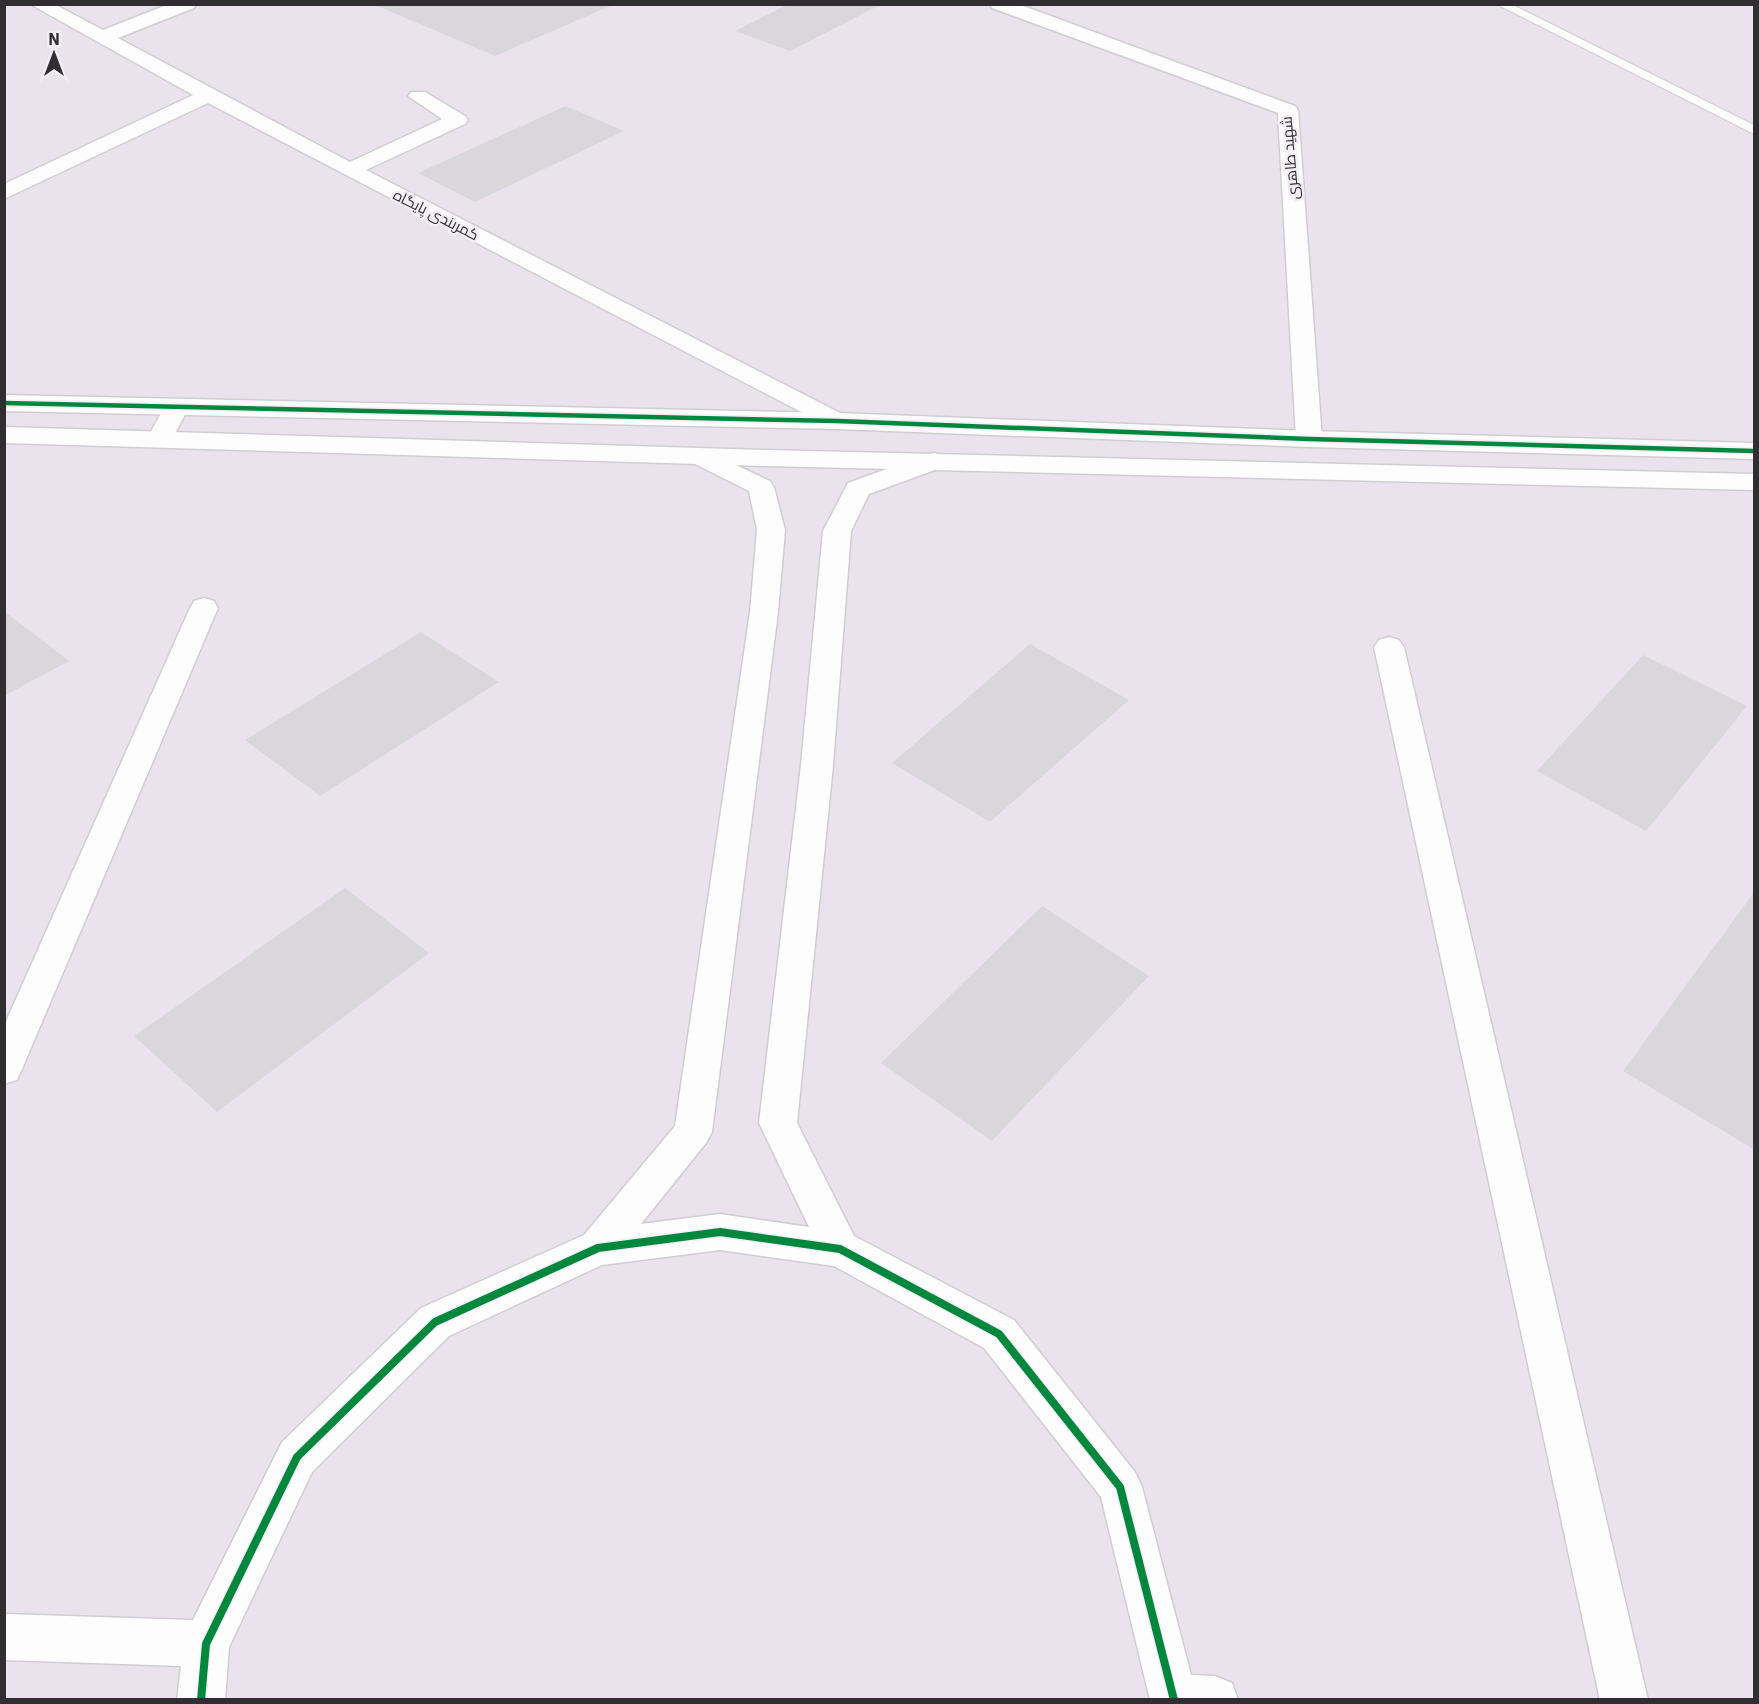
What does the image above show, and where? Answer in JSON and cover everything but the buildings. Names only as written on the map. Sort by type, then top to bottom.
[{"type":"street","name":"کمربندی پایگاه","points":[[39,4],[349,170],[837,421]]},
{"type":"street","points":[[101,38],[186,4]]},
{"type":"street","name":"شهید طاهری","points":[[999,4],[1288,110],[1309,439]]},
{"type":"street","points":[[4,193],[208,95]]},
{"type":"street","points":[[349,170],[458,120],[418,96]]},
{"type":"street","points":[[4,404],[837,421],[1309,439],[1755,451]]},
{"type":"street","points":[[160,439],[176,407]]},
{"type":"street","points":[[4,435],[700,456],[1755,482]]},
{"type":"street","points":[[598,1248],[693,1132],[764,612],[771,530],[761,488],[700,456]]},
{"type":"street","points":[[840,1249],[778,1123],[817,765],[837,531],[858,489],[934,461]]},
{"type":"street","points":[[4,1069],[204,608]]},
{"type":"street","points":[[1389,647],[1624,1700]]},
{"type":"street","points":[[201,1700],[206,1644],[297,1457],[435,1322],[598,1248],[720,1232],[840,1249],[999,1334],[1120,1487],[1187,1699]]},
{"type":"street","points":[[4,1637],[206,1644]]},
{"type":"lane","points":[[1501,4],[1755,130]]},
{"type":"shaded area","points":[[5,5],[1754,5],[1754,1699],[5,1699]]},
{"type":"cycle path","points":[[4,403],[837,421],[1309,439],[1754,451]]},
{"type":"cycle path","points":[[201,1700],[206,1644],[297,1457],[435,1322],[598,1248],[720,1232],[840,1249],[999,1334],[1120,1487],[1174,1700]]}]
